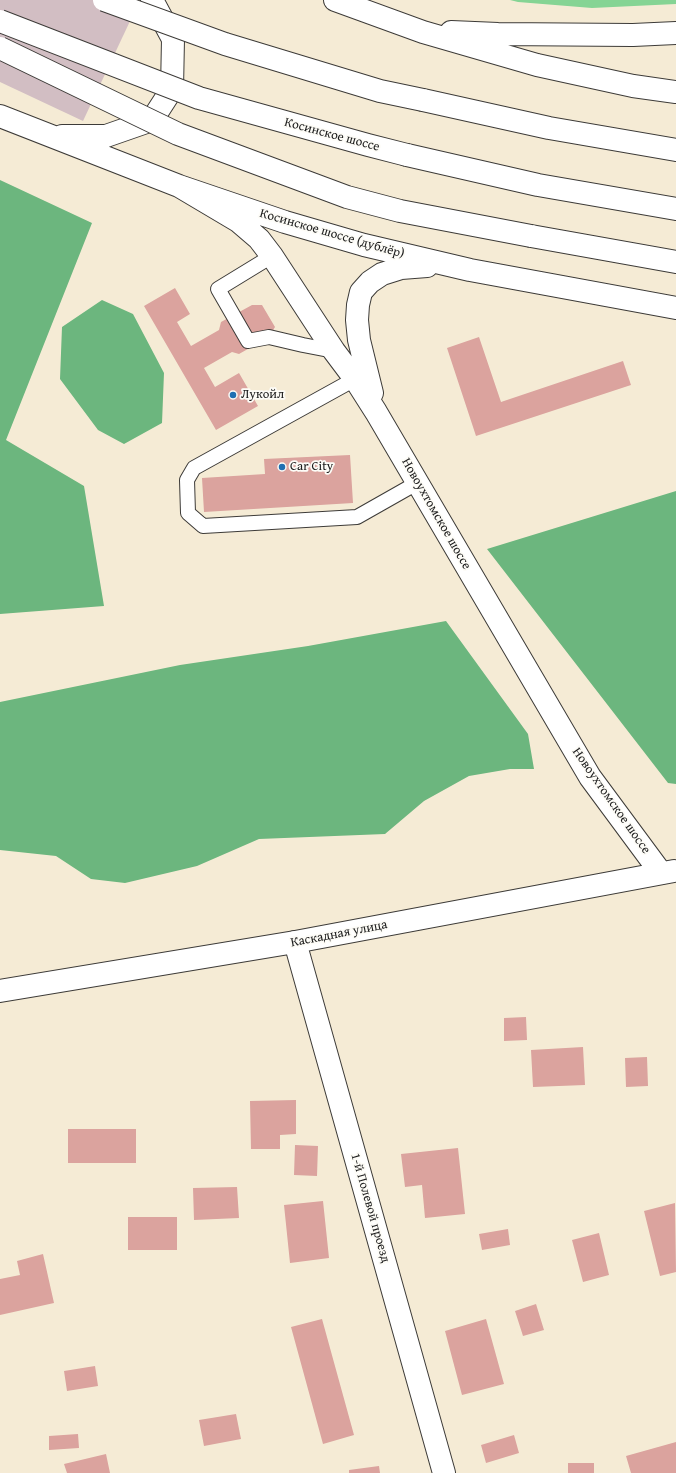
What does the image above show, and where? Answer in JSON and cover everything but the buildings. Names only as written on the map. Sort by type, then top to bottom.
[{"type":"main road","points":[[104,0],[225,44],[380,91],[549,128],[676,150]]},
{"type":"main road","points":[[51,137],[106,136],[152,120],[172,89],[173,54],[173,39],[152,0]]},
{"type":"main road","points":[[335,0],[417,30],[537,65],[633,86],[676,92]]},
{"type":"main road","name":"Косинское шоссе","points":[[0,21],[199,98],[368,145],[538,185],[676,209]]},
{"type":"main road","points":[[417,30],[498,34],[633,35],[676,33]]},
{"type":"main road","points":[[0,48],[178,134],[347,197],[400,211],[676,262]]},
{"type":"main road","name":"Косинское шоссе (дублёр)","points":[[0,116],[179,186],[285,222],[364,245],[470,270],[676,308]]},
{"type":"main road","name":"Новоухтомское шоссе","points":[[179,186],[238,221],[259,239],[272,256],[376,412],[590,777],[668,872]]},
{"type":"main road","points":[[376,412],[359,340],[357,320],[361,292],[370,282],[382,274],[401,268],[420,266],[470,270]]},
{"type":"main road","name":"Каскадная улица","points":[[0,991],[295,942],[668,872]]},
{"type":"main road","name":"1-й Полевой проезд","points":[[295,942],[444,1473]]},
{"type":"lane","points":[[272,256],[218,289],[248,341],[269,337],[334,351]]},
{"type":"lane","points":[[355,379],[194,468],[187,480],[188,513],[203,526],[357,517],[417,483]]},
{"type":"shaded area","points":[[0,0],[135,0],[139,2],[83,121],[0,82]]},
{"type":"green space","points":[[510,0],[676,0],[676,4],[592,8],[518,2]]},
{"type":"green space","points":[[0,180],[92,223],[6,440],[84,486],[104,606],[0,614]]},
{"type":"green space","points":[[102,300],[133,314],[164,373],[162,423],[124,444],[98,430],[60,379],[62,327]]},
{"type":"green space","points":[[676,491],[676,784],[668,783],[487,549]]},
{"type":"green space","points":[[446,621],[528,734],[534,769],[510,769],[469,776],[424,801],[385,834],[259,839],[197,866],[125,883],[91,879],[56,856],[0,850],[0,702],[180,665],[308,646]]},
{"type":"place","name":"Лукойл","points":[[233,395]]},
{"type":"place","name":"Car City","points":[[282,467]]}]
